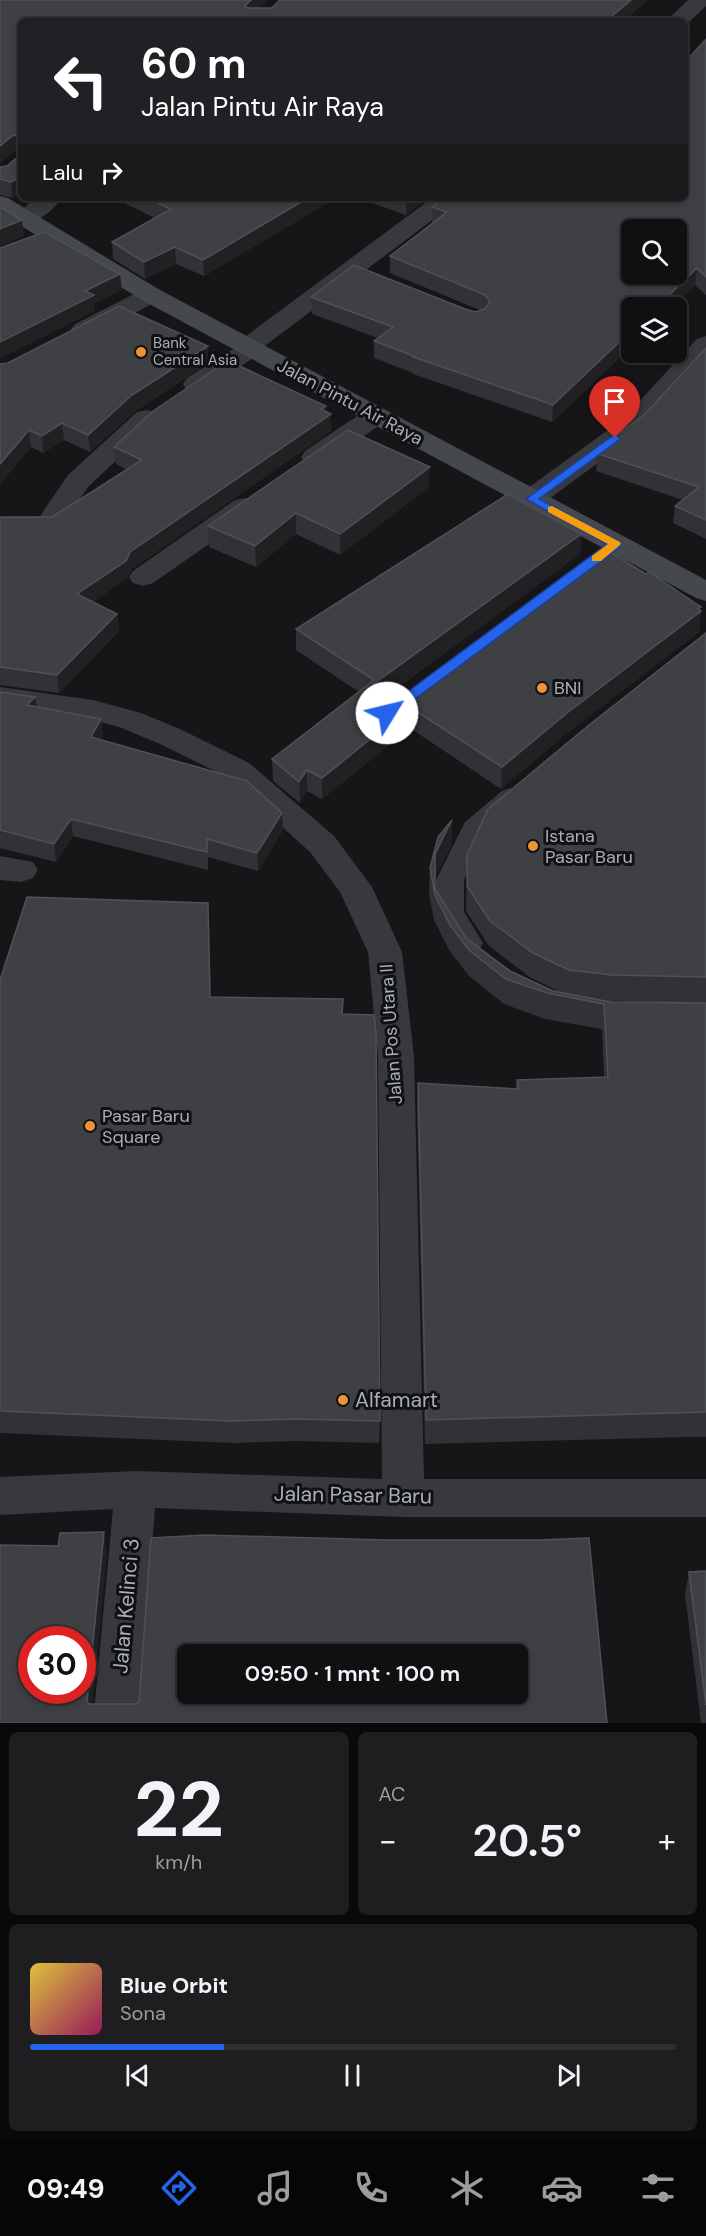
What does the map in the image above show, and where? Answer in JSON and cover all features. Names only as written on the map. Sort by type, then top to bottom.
[{"type":"street","points":[[680,18],[700,0]]},
{"type":"street","points":[[26,218],[46,201]]},
{"type":"street","points":[[50,522],[78,481],[144,420],[362,273],[444,201]]},
{"type":"street","name":"Jalan Pintu Air Raya","points":[[0,203],[26,218],[42,239],[706,592]]},
{"type":"street","points":[[62,340],[151,295]]},
{"type":"street","points":[[531,499],[632,425],[706,344]]},
{"type":"street","points":[[298,469],[375,416]]},
{"type":"street","points":[[143,577],[269,489]]},
{"type":"street","points":[[589,564],[616,544]]},
{"type":"street","name":"Jalan Pos Utara II","points":[[0,698],[93,710],[130,720],[169,736],[238,770],[322,844],[355,887],[385,952],[396,1056],[403,1498]]},
{"type":"street","name":"Jalan Pasar Baru","points":[[0,1496],[136,1489],[403,1498],[706,1498]]},
{"type":"street","name":"Jalan Kelinci 3","points":[[116,1723],[136,1489]]},
{"type":"lane","points":[[485,962],[477,955],[450,913],[450,879],[474,828],[533,778]]},
{"type":"building","points":[[0,0],[251,0],[245,6],[248,8],[272,8],[280,0],[631,0],[610,18],[18,18],[18,135],[12,136],[0,146]]},
{"type":"building","points":[[706,39],[706,277],[697,268],[687,278],[687,219],[621,219],[621,285],[680,285],[667,297],[621,297],[621,340],[553,405],[413,357],[374,341],[393,327],[311,297],[354,265],[465,309],[475,312],[485,309],[490,302],[485,295],[390,256],[447,212],[432,207],[440,201],[688,201],[688,59]]},
{"type":"building","points":[[18,157],[18,178],[11,182],[0,179],[0,167],[7,166]]},
{"type":"building","points":[[154,201],[303,201],[203,260],[175,247],[144,262],[112,242],[171,209]]},
{"type":"building","points":[[0,207],[22,220],[0,229]]},
{"type":"building","points":[[44,232],[120,274],[85,291],[94,295],[0,342],[0,248]]},
{"type":"building","points":[[119,306],[208,346],[132,395],[88,435],[62,423],[42,436],[29,430],[0,464],[0,364],[8,363]]},
{"type":"building","points":[[706,348],[706,520],[675,506],[699,487],[598,454],[609,441],[644,415]]},
{"type":"building","points":[[230,359],[237,362],[235,364],[326,406],[321,409],[331,414],[130,552],[126,561],[77,594],[117,614],[57,675],[0,667],[0,517],[52,517],[142,460],[114,447],[153,411]]},
{"type":"building","points":[[348,430],[430,467],[340,534],[296,513],[255,546],[208,526]]},
{"type":"building","points":[[508,494],[581,534],[375,683],[370,693],[376,701],[388,704],[400,701],[605,549],[646,574],[649,572],[701,607],[698,609],[701,611],[567,713],[502,767],[410,707],[322,778],[307,770],[299,782],[272,759],[374,680],[296,629]]},
{"type":"building","points":[[706,633],[706,977],[612,975],[569,970],[533,953],[490,921],[467,886],[467,855],[488,809],[589,725]]},
{"type":"building","points":[[0,692],[35,697],[27,705],[101,719],[91,737],[247,781],[282,813],[257,853],[207,839],[207,852],[71,819],[54,844],[0,830]]},
{"type":"building","points":[[452,820],[435,854],[435,889],[466,938],[510,971],[553,991],[611,1002],[706,1003],[706,1412],[426,1420],[418,1083],[518,1089],[517,1080],[608,1077],[604,1004],[547,993],[506,979],[470,951],[450,925],[435,895],[430,868],[438,837]]},
{"type":"building","points":[[27,897],[208,903],[210,997],[343,999],[342,1014],[374,1015],[380,1421],[296,1419],[231,1421],[0,1411],[0,980]]},
{"type":"building","points":[[104,1532],[95,1626],[18,1626],[18,1704],[136,1704],[139,1702],[151,1538],[206,1535],[385,1540],[589,1538],[607,1723],[0,1723],[0,1545],[58,1546],[60,1533]]},
{"type":"building","points":[[706,1571],[706,1705],[689,1572]]},
{"type":"slow traffic","points":[[552,510],[616,544],[596,558]]},
{"type":"place","name":"Bank Central Asia","points":[[141,352]]},
{"type":"place","name":"BNI","points":[[542,688]]},
{"type":"place","name":"Istana Pasar Baru","points":[[533,846]]},
{"type":"place","name":"Pasar Baru Square","points":[[90,1126]]},
{"type":"place","name":"Alfamart","points":[[343,1400]]},
{"type":"route","points":[[387,713],[616,544],[531,499],[615,438]]}]
